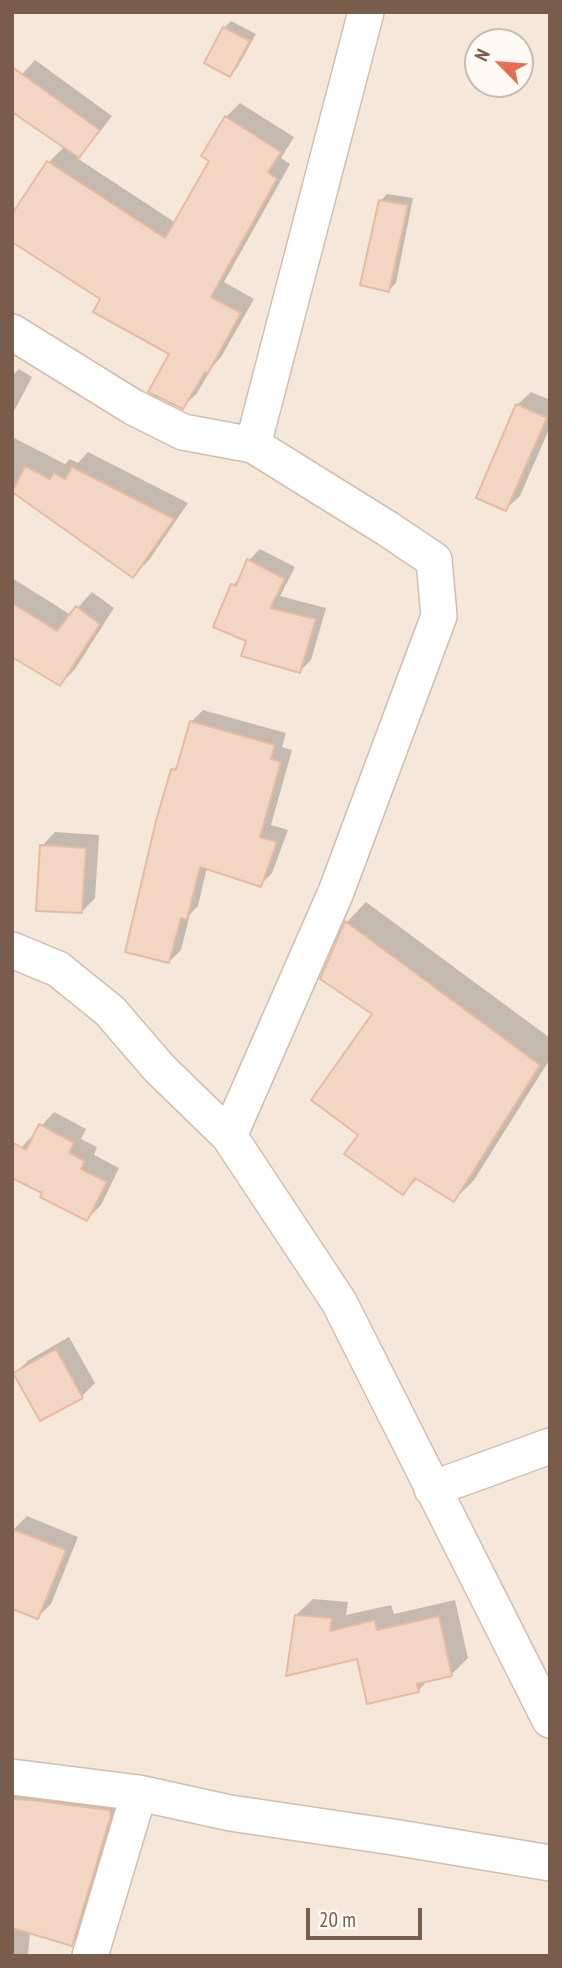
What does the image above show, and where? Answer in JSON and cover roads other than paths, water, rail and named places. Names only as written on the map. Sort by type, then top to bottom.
[{"type":"street","points":[[253,445],[366,12]]},
{"type":"street","points":[[12,332],[133,407],[183,432],[253,445],[388,529],[434,561],[439,616],[336,892],[229,1136]]},
{"type":"street","points":[[12,950],[58,969],[110,1011],[159,1068],[229,1136],[339,1301],[550,1720]]},
{"type":"street","points":[[432,1489],[550,1446]]},
{"type":"street","points":[[12,1777],[139,1793],[230,1813],[393,1836],[550,1863]]},
{"type":"street","points":[[90,1956],[139,1793]]}]
